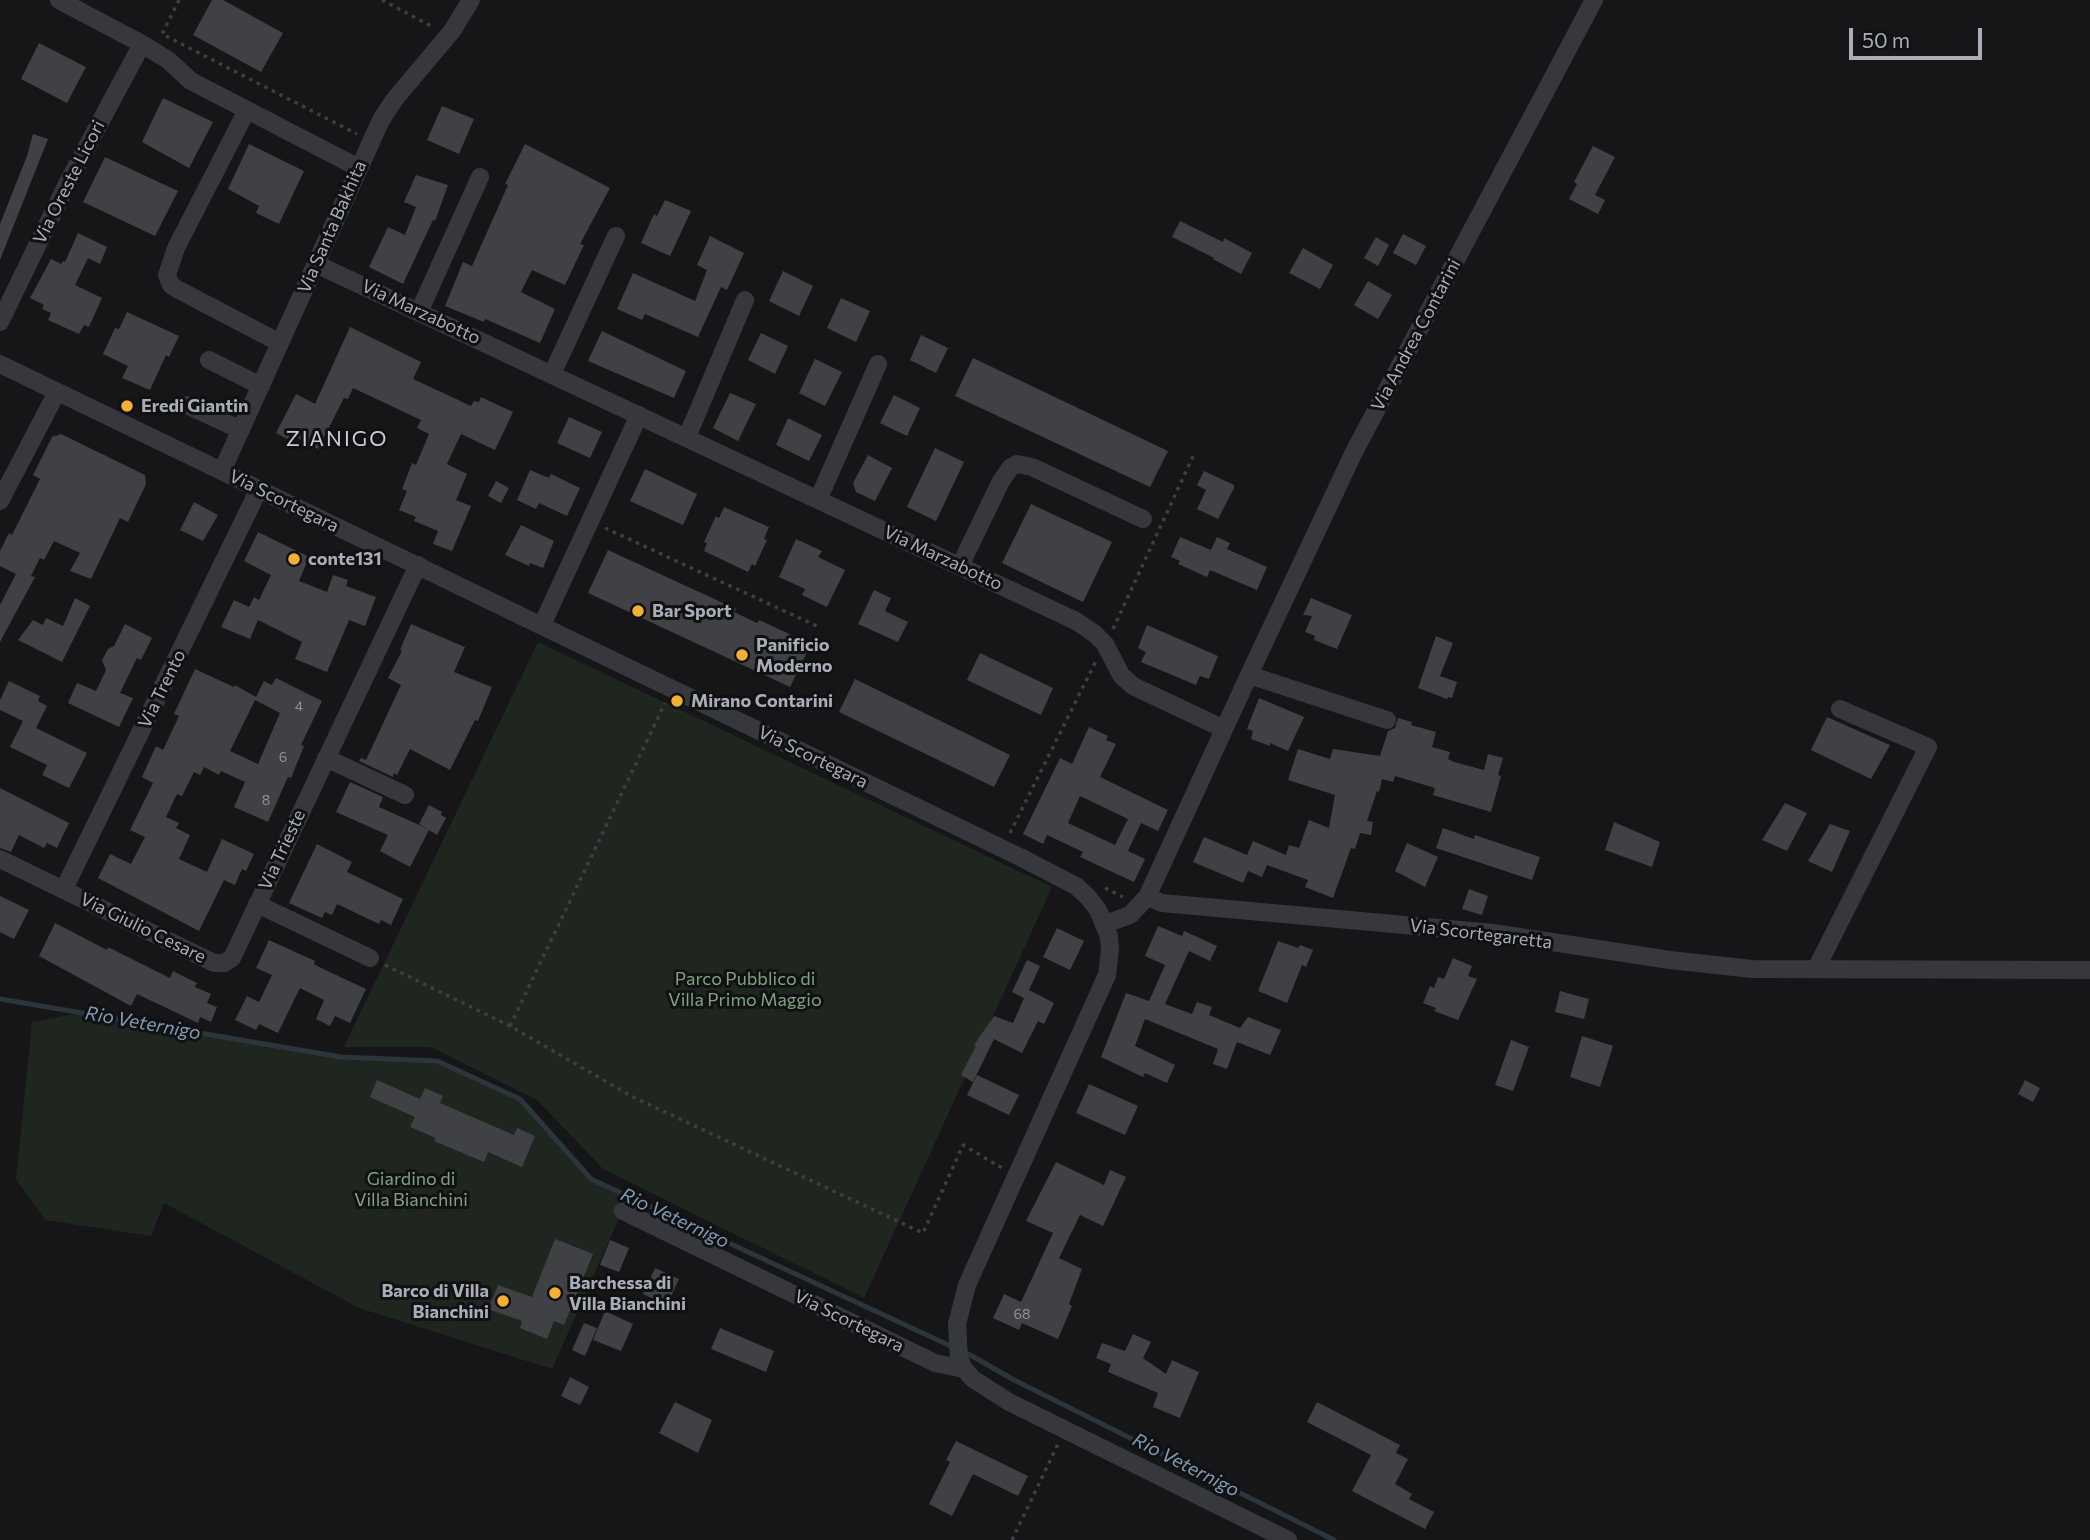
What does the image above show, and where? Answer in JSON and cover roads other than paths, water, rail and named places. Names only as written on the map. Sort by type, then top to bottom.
[{"type":"street","points":[[59,0],[142,44],[168,60],[191,81],[359,168]]},
{"type":"street","name":"Via Santa Bakhita","points":[[222,471],[387,110],[452,31],[471,0]]},
{"type":"street","name":"Via Andrea Contarini","points":[[1105,924],[1130,915],[1147,897],[1354,452],[1594,0]]},
{"type":"street","name":"Via Oreste Licori","points":[[0,321],[95,131],[142,44]]},
{"type":"street","points":[[247,110],[177,248],[167,275],[177,289],[280,343]]},
{"type":"street","points":[[419,312],[480,177]]},
{"type":"street","points":[[552,374],[616,236]]},
{"type":"street","name":"Via Marzabotto","points":[[316,264],[1087,628],[1105,644],[1121,675],[1133,686],[1224,729]]},
{"type":"street","points":[[687,437],[745,300]]},
{"type":"street","points":[[209,360],[261,386]]},
{"type":"street","name":"Via Scortegara","points":[[0,364],[1076,886],[1098,910],[1105,924],[1110,950],[1107,975],[967,1286],[956,1335],[962,1364],[984,1387],[1288,1540]]},
{"type":"street","points":[[818,500],[878,364]]},
{"type":"street","points":[[0,501],[57,392]]},
{"type":"street","points":[[187,405],[241,430]]},
{"type":"street","points":[[542,625],[639,415]]},
{"type":"street","points":[[960,566],[1001,481],[1011,467],[1017,464],[1032,467],[1143,519]]},
{"type":"street","name":"Via Trento","points":[[64,889],[259,489]]},
{"type":"street","name":"Via Trieste","points":[[370,958],[257,904],[418,565]]},
{"type":"street","points":[[1249,675],[1387,720]]},
{"type":"street","points":[[1816,969],[1928,747],[1839,709]]},
{"type":"street","points":[[326,758],[405,795]]},
{"type":"street","name":"Via Giulio Cesare","points":[[0,859],[214,962],[224,963],[232,958],[257,904]]},
{"type":"street","name":"Via Scortegaretta","points":[[1147,897],[1162,903],[1493,933],[1704,965],[1752,969],[2090,970]]},
{"type":"street","name":"Via Scortegara","points":[[623,1211],[935,1363],[962,1364]]},
{"type":"waterway","name":"Rio Veternigo","points":[[0,999],[341,1057],[437,1061],[520,1099],[591,1179],[972,1356],[1014,1380],[1334,1540]]},
{"type":"place","name":"Eredi Giantin","points":[[127,406]]},
{"type":"place","name":"conte131","points":[[294,559]]},
{"type":"place","name":"Bar Sport","points":[[638,611]]},
{"type":"place","name":"Panificio Moderno","points":[[742,655]]},
{"type":"place","name":"Mirano Contarini","points":[[677,701]]},
{"type":"place","name":"Barchessa di Villa Bianchini","points":[[555,1293]]},
{"type":"place","name":"Barco di Villa Bianchini","points":[[503,1301]]},
{"type":"district","name":"ZIANIGO","points":[[337,439]]},
{"type":"park label","name":"Parco Pubblico di Villa Primo Maggio","points":[[745,989]]},
{"type":"park label","name":"Giardino di Villa Bianchini","points":[[411,1189]]}]
